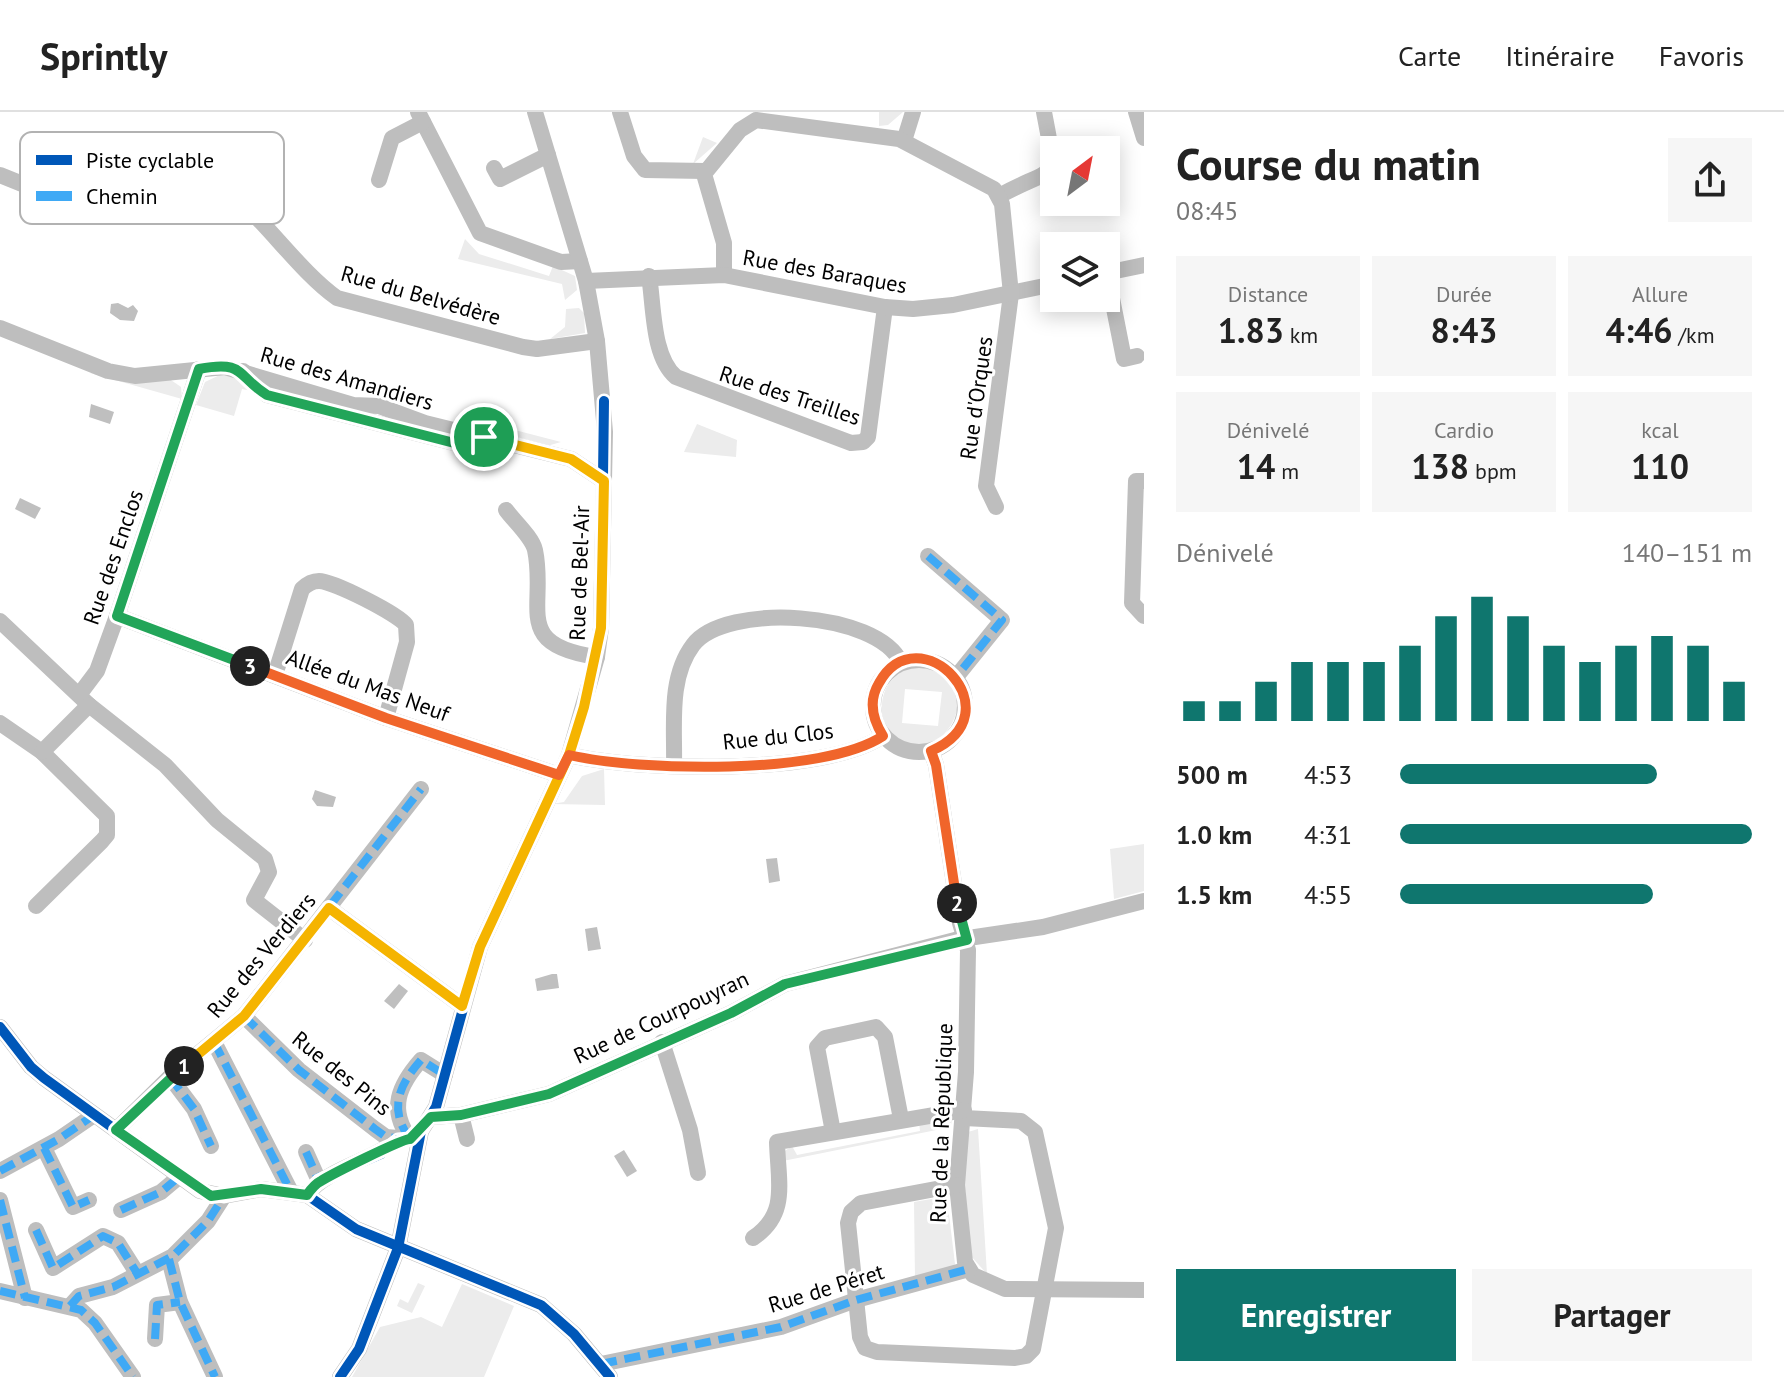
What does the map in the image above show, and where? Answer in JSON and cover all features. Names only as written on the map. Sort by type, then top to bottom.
[{"type":"street","name":"Rue de Bel-Air","points":[[340,1377],[359,1349],[398,1248],[415,1131],[445,1075],[480,947],[569,755],[597,657],[601,628],[604,417],[597,341],[586,281],[535,112]]},
{"type":"street","points":[[620,112],[634,156],[645,170],[654,173],[705,171]]},
{"type":"street","points":[[904,141],[913,112]]},
{"type":"street","points":[[724,275],[724,243],[704,180],[705,171],[740,130],[756,120],[818,126],[904,141],[987,184],[999,196],[1040,179],[1050,170],[1053,157],[1044,112]]},
{"type":"street","points":[[1136,112],[1144,138]]},
{"type":"street","points":[[379,180],[392,138],[420,117],[480,233],[561,262],[580,261]]},
{"type":"street","points":[[494,168],[500,179],[548,155]]},
{"type":"street","points":[[0,175],[20,183]]},
{"type":"street","name":"Rue d'Orques","points":[[996,507],[986,486],[1011,294],[999,196]]},
{"type":"street","name":"Rue du Belvédère","points":[[259,224],[312,281],[337,298],[523,347],[537,349],[597,341]]},
{"type":"street","points":[[1120,270],[1144,265]]},
{"type":"street","name":"Rue des Baraques","points":[[586,281],[724,275],[885,307],[932,307],[1040,287]]},
{"type":"street","name":"Rue des Treilles","points":[[649,276],[660,351],[668,371],[676,377],[851,443],[863,442],[868,437],[885,307]]},
{"type":"street","points":[[1115,312],[1125,359]]},
{"type":"street","name":"Rue des Amandiers","points":[[0,328],[108,371],[135,376],[225,367],[243,371],[326,398],[353,405],[379,406],[425,423],[571,459],[604,481]]},
{"type":"street","name":"Rue des Enclos","points":[[42,752],[84,700],[97,671],[199,369]]},
{"type":"street","points":[[1144,481],[1136,481],[1132,541],[1132,603],[1144,616]]},
{"type":"street","points":[[506,510],[535,548],[537,620],[543,635],[568,650],[597,657]]},
{"type":"street","points":[[928,556],[1002,620],[956,677]]},
{"type":"street","points":[[275,675],[298,595],[312,583],[326,583],[396,616],[406,625],[407,642],[386,718]]},
{"type":"street","name":"Allée du Mas Neuf","points":[[117,616],[386,718],[559,775]]},
{"type":"street","points":[[0,621],[84,700],[165,765],[217,820],[265,859],[269,872],[254,900],[305,940]]},
{"type":"street","points":[[674,765],[675,699],[681,668],[695,642],[720,625],[751,621],[829,622],[866,631],[893,649],[901,663]]},
{"type":"street","points":[[912,660],[935,662],[956,677],[965,698],[962,724],[944,745],[931,751],[905,750],[883,736],[874,718],[874,693],[880,680],[901,663],[912,660]]},
{"type":"street","points":[[0,723],[42,752],[107,816],[108,827],[102,841],[36,906]]},
{"type":"street","name":"Rue du Clos","points":[[569,755],[605,763],[674,765],[806,759],[861,748],[883,736]]},
{"type":"street","name":"Rue de la République","points":[[931,751],[936,765],[960,923],[967,940],[964,1114],[957,1185],[960,1246],[969,1269]]},
{"type":"street","name":"Rue des Verdiers","points":[[116,1130],[170,1077],[244,1016],[421,789]]},
{"type":"street","name":"Rue de Courpouyran","points":[[415,1131],[461,1115],[549,1094],[731,1013],[785,984],[967,940],[1043,927],[1144,901]]},
{"type":"street","points":[[329,908],[462,1006]]},
{"type":"street","name":"Rue des Pins","points":[[244,1016],[299,1070],[375,1129],[415,1131]]},
{"type":"street","points":[[0,1027],[31,1067],[200,1191],[224,1196],[261,1189],[290,1190],[307,1195],[356,1229],[530,1298],[574,1334],[606,1371]]},
{"type":"street","points":[[833,1132],[817,1047],[825,1038],[876,1027],[885,1037],[901,1119]]},
{"type":"street","points":[[214,1042],[290,1190]]},
{"type":"street","points":[[662,1042],[690,1130],[698,1173]]},
{"type":"street","points":[[415,1131],[400,1125],[396,1100],[400,1088],[421,1060],[445,1075]]},
{"type":"street","points":[[170,1077],[194,1109],[211,1146]]},
{"type":"street","points":[[753,1238],[771,1227],[778,1208],[777,1142],[901,1119],[964,1114],[1021,1121],[1035,1132],[1056,1228],[1033,1349],[1026,1356],[871,1351],[865,1348],[860,1337],[848,1223],[856,1206],[957,1185]]},
{"type":"street","points":[[0,1171],[44,1148],[94,1115]]},
{"type":"street","points":[[461,1115],[467,1139]]},
{"type":"street","points":[[307,1195],[319,1181],[381,1154],[415,1131]]},
{"type":"street","points":[[44,1148],[75,1206]]},
{"type":"street","points":[[306,1152],[319,1181]]},
{"type":"street","points":[[121,1210],[161,1192],[180,1176]]},
{"type":"street","points":[[73,1307],[79,1296],[113,1287],[171,1258],[202,1228],[224,1196]]},
{"type":"street","points":[[0,1200],[25,1298]]},
{"type":"street","points":[[36,1230],[53,1268],[104,1232],[118,1243],[137,1273]]},
{"type":"street","points":[[171,1258],[180,1302],[215,1377]]},
{"type":"street","points":[[969,1269],[995,1287],[1144,1290]]},
{"type":"street","name":"Rue de Péret","points":[[606,1371],[781,1327],[856,1300],[969,1269]]},
{"type":"street","points":[[0,1291],[73,1307],[95,1323],[133,1377]]},
{"type":"street","points":[[155,1339],[157,1305],[180,1302]]},
{"type":"shaded area","points":[[879,112],[903,112],[888,125],[879,126]]},
{"type":"shaded area","points":[[703,137],[717,143],[693,164]]},
{"type":"shaded area","points":[[465,239],[479,254],[549,276],[553,266],[575,276],[577,290],[565,300],[562,284],[458,259]]},
{"type":"shaded area","points":[[118,303],[128,308],[133,305],[138,311],[134,321],[120,320],[110,313],[111,304]]},
{"type":"shaded area","points":[[579,308],[584,313],[585,333],[550,339],[565,327],[566,309]]},
{"type":"shaded area","points":[[226,372],[237,374],[252,391],[242,389],[234,416],[196,405],[205,382]]},
{"type":"shaded area","points":[[90,373],[168,378],[181,387],[182,399]]},
{"type":"shaded area","points":[[91,404],[114,412],[110,424],[89,417]]},
{"type":"shaded area","points":[[697,424],[737,440],[736,457],[684,452]]},
{"type":"shaded area","points":[[499,426],[561,442],[547,446],[502,434]]},
{"type":"shaded area","points":[[20,498],[41,508],[35,519],[15,509]]},
{"type":"shaded area","points":[[912,667],[941,673],[955,688],[958,706],[951,725],[938,740],[920,746],[901,741],[882,719],[882,701],[887,687],[903,671]],"holes":[[[905,689],[942,692],[938,726],[902,723]]]},
{"type":"shaded area","points":[[604,769],[605,805],[552,804],[564,802],[582,776]]},
{"type":"shaded area","points":[[315,790],[336,797],[333,807],[317,806],[312,799]]},
{"type":"shaded area","points":[[1144,844],[1144,891],[1114,899],[1110,849]]},
{"type":"shaded area","points":[[777,858],[780,881],[769,883],[766,859]]},
{"type":"shaded area","points":[[597,927],[601,949],[588,951],[585,929]]},
{"type":"shaded area","points":[[557,974],[559,988],[537,991],[535,979]]},
{"type":"shaded area","points":[[399,984],[408,991],[394,1009],[384,1001]]},
{"type":"shaded area","points":[[952,1117],[951,1127],[783,1161],[785,1151],[792,1146],[797,1155],[920,1131],[919,1122]]},
{"type":"shaded area","points":[[978,1129],[987,1274],[970,1255],[964,1176],[968,1132]]},
{"type":"shaded area","points":[[624,1150],[637,1171],[627,1177],[614,1156]]},
{"type":"shaded area","points":[[937,1198],[948,1206],[955,1264],[951,1270],[915,1278],[914,1202]]},
{"type":"shaded area","points":[[418,1283],[425,1286],[412,1313],[397,1306],[400,1299],[408,1303]]},
{"type":"shaded area","points":[[462,1284],[514,1306],[484,1377],[352,1377],[380,1327],[421,1317],[442,1327]]},
{"type":"marked path","points":[[928,556],[1002,620],[956,677]]},
{"type":"marked path","points":[[116,1130],[170,1077],[244,1016],[421,789]]},
{"type":"marked path","points":[[329,908],[462,1006]]},
{"type":"marked path","points":[[244,1016],[299,1070],[375,1129],[386,1137],[403,1139]]},
{"type":"marked path","points":[[214,1042],[290,1190]]},
{"type":"marked path","points":[[410,1139],[399,1118],[402,1088],[421,1060],[445,1075]]},
{"type":"marked path","points":[[170,1077],[194,1109],[211,1146]]},
{"type":"marked path","points":[[0,1171],[59,1139],[94,1115]]},
{"type":"marked path","points":[[44,1148],[73,1207],[89,1200]]},
{"type":"marked path","points":[[306,1152],[319,1181]]},
{"type":"marked path","points":[[121,1210],[161,1192],[180,1176]]},
{"type":"marked path","points":[[70,1306],[79,1296],[113,1287],[173,1256],[208,1221],[224,1196]]},
{"type":"marked path","points":[[0,1200],[25,1298]]},
{"type":"marked path","points":[[36,1230],[53,1268],[103,1236],[118,1243],[137,1273]]},
{"type":"marked path","points":[[169,1259],[180,1302],[215,1377]]},
{"type":"marked path","points":[[601,1364],[781,1327],[856,1300],[969,1269]]},
{"type":"marked path","points":[[0,1291],[81,1310],[95,1323],[133,1377]]},
{"type":"marked path","points":[[155,1339],[157,1305],[180,1302]]},
{"type":"cycle path","points":[[340,1377],[359,1349],[398,1248],[421,1131],[436,1107],[480,947],[569,755],[584,707],[601,628],[604,401]]},
{"type":"cycle path","points":[[117,616],[386,718],[559,775]]},
{"type":"cycle path","points":[[0,1027],[31,1067],[44,1078],[200,1191],[224,1196],[261,1189],[307,1195],[356,1229],[541,1305],[574,1334],[610,1377]]},
{"type":"cycle path","points":[[307,1195],[319,1181],[381,1154],[398,1140],[410,1139],[421,1131]]},
{"type":"route","points":[[484,437],[466,446],[267,395],[243,371],[225,367],[199,369],[117,616],[386,718],[559,775],[569,755],[605,763],[772,763],[861,748],[883,736],[874,718],[872,704],[880,680],[901,663],[923,659],[935,662],[956,677],[965,698],[962,724],[944,745],[931,751],[936,765],[960,923],[967,940],[955,940],[785,984],[731,1013],[549,1094],[461,1115],[431,1117],[421,1131],[410,1139],[398,1140],[381,1154],[319,1181],[307,1195],[290,1190],[261,1189],[211,1196],[116,1130],[170,1077],[244,1016],[329,908],[462,1006],[480,947],[523,847],[559,775],[569,755],[597,657],[601,628],[604,481],[571,459],[484,437]]}]
